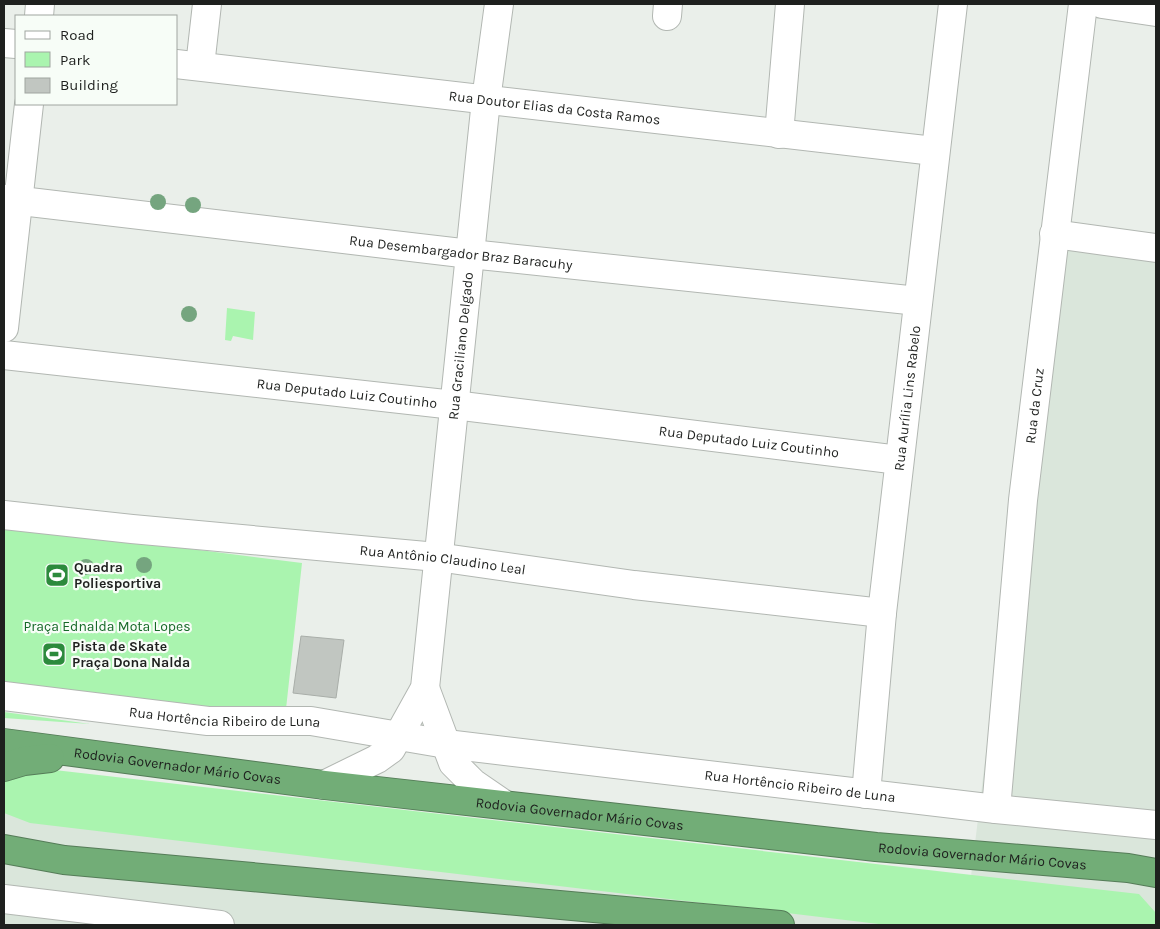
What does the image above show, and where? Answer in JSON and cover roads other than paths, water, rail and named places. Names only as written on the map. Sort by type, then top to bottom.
[{"type":"highway","name":"Rodovia Governador Mário Covas","points":[[4,743],[324,785],[876,847],[1128,868],[1156,873]]},
{"type":"highway","points":[[4,767],[39,759],[94,754]]},
{"type":"highway","points":[[4,830],[64,860]]},
{"type":"highway","points":[[4,849],[64,860],[780,925]]},
{"type":"highway","points":[[1128,868],[1156,891]]},
{"type":"street","points":[[188,65],[207,4]]},
{"type":"street","name":"Rua Graciliano Delgado","points":[[324,785],[391,749],[400,736],[425,688],[437,557],[486,100],[499,4]]},
{"type":"street","points":[[779,134],[790,4]]},
{"type":"street","name":"Rua Aurília Lins Rabelo","points":[[866,794],[882,613],[934,152],[953,4]]},
{"type":"street","name":"Rua da Cruz","points":[[996,809],[1023,500],[1083,4]]},
{"type":"street","points":[[1102,4],[1156,12]]},
{"type":"street","name":"Rua Doutor Elias da Costa Ramos","points":[[188,65],[934,152]]},
{"type":"street","points":[[4,328],[11,200],[30,105]]},
{"type":"street","name":"Rua Desembargador Braz Baracuhy","points":[[11,200],[470,254],[918,301]]},
{"type":"street","points":[[1054,234],[1156,248]]},
{"type":"street","name":"Rua Deputado Luiz Coutinho","points":[[4,355],[454,405],[899,460]]},
{"type":"street","name":"Rua Antônio Claudino Leal","points":[[4,515],[132,529],[437,557],[634,585],[882,613]]},
{"type":"street","name":"Rua Graciliano Delgado","points":[[425,688],[452,763],[473,783],[505,805]]},
{"type":"street","name":"Rua Hortência Ribeiro de Luna","points":[[4,696],[208,721],[311,721],[446,744]]},
{"type":"street","name":"Rua Hortêncio Ribeiro de Luna","points":[[446,744],[996,809],[1156,825]]},
{"type":"street","points":[[4,899],[220,925]]},
{"type":"place","name":"Quadra Poliesportiva","points":[[57,575]]},
{"type":"place","name":"Pista de Skate Praça Dona Nalda","points":[[54,654]]},
{"type":"park label","name":"Praça Ednalda Mota Lopes","points":[[107,626]]}]
